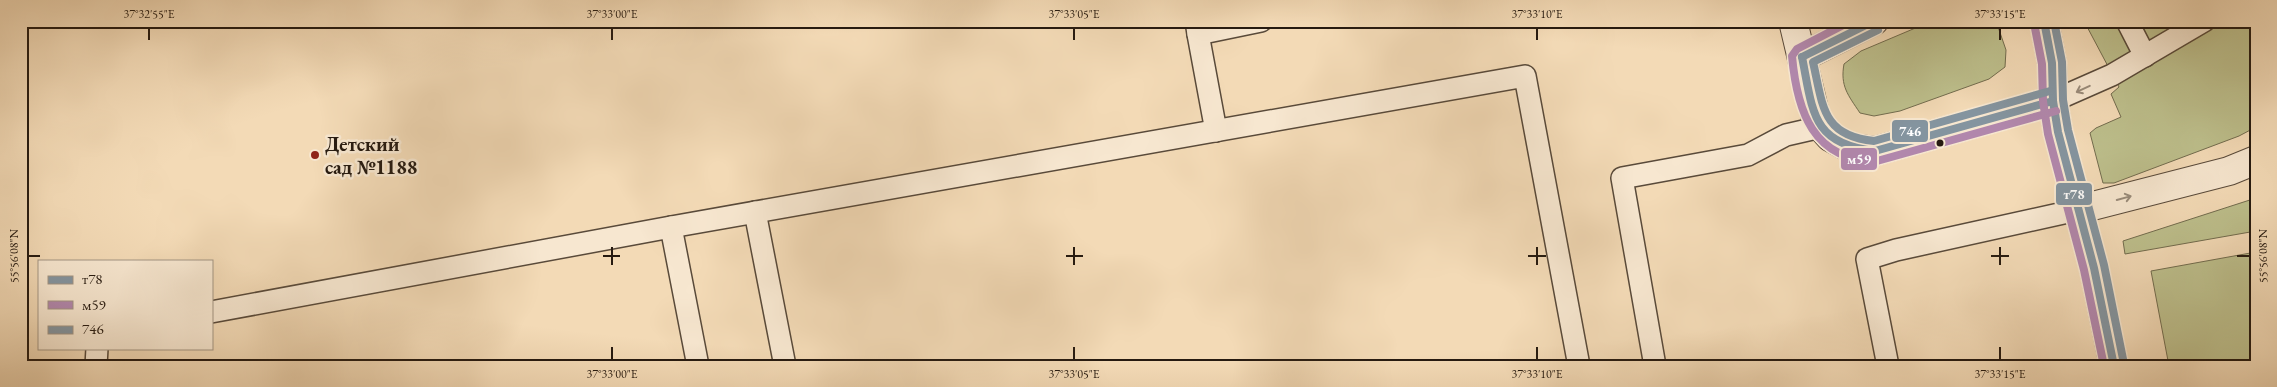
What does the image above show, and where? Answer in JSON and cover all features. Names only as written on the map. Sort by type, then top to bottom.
[{"type":"street","points":[[1794,21],[1816,118],[1830,137],[1850,148],[1875,151],[2053,101]]},
{"type":"street","points":[[1802,57],[1874,21]]},
{"type":"street","points":[[2044,21],[2052,63],[2053,101],[2058,132],[2077,210],[2094,268],[2114,366]]},
{"type":"street","points":[[2077,210],[2228,171],[2256,160]]},
{"type":"lane","points":[[1216,131],[1197,27],[1261,21]]},
{"type":"lane","points":[[2127,21],[2145,56]]},
{"type":"lane","points":[[2053,101],[2112,75],[2204,21]]},
{"type":"lane","points":[[212,312],[671,227],[1525,76],[1579,366]]},
{"type":"lane","points":[[1655,366],[1622,178],[1748,155],[1786,135],[1821,127]]},
{"type":"lane","points":[[1888,366],[1867,259],[1896,250],[2077,210]]},
{"type":"lane","points":[[755,212],[785,366]]},
{"type":"lane","points":[[671,227],[698,366]]},
{"type":"lane","points":[[96,366],[98,350]]},
{"type":"green space","points":[[1932,21],[1996,21],[2006,50],[2005,67],[1989,79],[1900,111],[1874,116],[1860,113],[1844,84],[1844,64],[1861,51]]},
{"type":"green space","points":[[2084,21],[2256,21],[2256,127],[2239,136],[2114,183],[2103,183],[2090,133],[2096,128],[2121,117],[2111,94],[2119,87]]},
{"type":"green space","points":[[2256,198],[2256,231],[2125,254],[2123,241]]},
{"type":"green space","points":[[2256,252],[2256,366],[2169,366],[2151,271]]},
{"type":"transit line","name":"м59","points":[[1851,21],[1797,49],[1792,56],[1798,96],[1804,113],[1812,129],[1823,142],[1837,152],[1855,159],[1877,161],[2056,111]]},
{"type":"transit line","name":"т78","points":[[1802,57],[1874,21]]},
{"type":"transit line","name":"т78","points":[[2044,21],[2052,63],[2053,101],[2058,132],[2094,268],[2114,366]]},
{"type":"transit line","name":"746","points":[[2054,21],[2062,62],[2063,100],[2068,130],[2104,265],[2124,364]]},
{"type":"transit line","name":"м59","points":[[2034,23],[2042,64],[2043,101],[2048,134],[2084,270],[2104,366]]},
{"type":"transit line","name":"746","points":[[1878,30],[1813,62],[1819,92],[1828,116],[1834,125],[1844,133],[1857,138],[1874,141],[2050,91]]},
{"type":"transit line","name":"т78","points":[[1802,57],[1813,109],[1819,122],[1838,141],[1854,147],[1875,151],[2053,101]]},
{"type":"place","name":"Детский сад №1188","points":[[315,155]]}]
